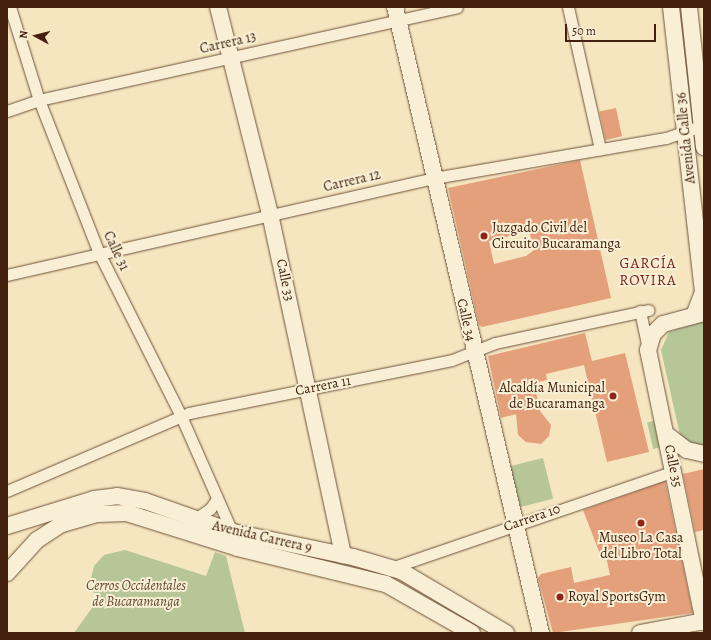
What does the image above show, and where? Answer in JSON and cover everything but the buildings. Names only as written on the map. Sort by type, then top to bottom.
[{"type":"main road","name":"Calle 33","points":[[218,7],[270,214],[343,555]]},
{"type":"main road","name":"Avenida Calle 36","points":[[671,7],[703,292],[699,314]]},
{"type":"main road","name":"Avenida Calle 36","points":[[689,7],[703,125],[704,147]]},
{"type":"main road","name":"Calle 34","points":[[397,13],[474,352],[541,633]]},
{"type":"main road","points":[[648,350],[653,334],[663,324],[699,314]]},
{"type":"main road","name":"Calle 35","points":[[648,350],[667,435],[704,622]]},
{"type":"main road","points":[[667,435],[686,450],[704,454]]},
{"type":"main road","name":"Avenida Carrera 9","points":[[7,526],[69,505],[117,496],[158,504],[233,532],[343,555],[391,568],[430,585],[506,633]]},
{"type":"main road","name":"Avenida Carrera 9","points":[[7,573],[25,552],[50,531],[74,520],[104,513],[142,515],[238,548],[386,584],[472,633]]},
{"type":"main road","points":[[640,633],[704,622]]},
{"type":"street","name":"Calle 31","points":[[10,7],[39,100],[98,253],[181,416],[233,532],[238,548]]},
{"type":"street","name":"Carrera 13","points":[[7,111],[39,100],[231,58],[397,13],[457,7]]},
{"type":"street","points":[[568,7],[600,150]]},
{"type":"street","name":"Carrera 12","points":[[7,275],[98,253],[434,178],[600,150],[685,132],[703,125]]},
{"type":"street","name":"Carrera 11","points":[[7,491],[181,416],[452,360],[495,343],[644,311]]},
{"type":"street","name":"Calle 35","points":[[644,311],[648,350]]},
{"type":"street","name":"Carrera 10","points":[[391,568],[514,523],[674,471]]},
{"type":"street","points":[[195,519],[210,509],[217,499]]},
{"type":"green space","points":[[704,321],[704,448],[686,442],[680,435],[661,350],[669,332]]},
{"type":"green space","points":[[654,421],[660,447],[653,449],[647,423]]},
{"type":"green space","points":[[543,458],[553,499],[520,507],[510,466]]},
{"type":"green space","name":"Cerros Occidentales de Bucaramanga","points":[[125,550],[206,576],[215,552],[226,556],[245,633],[74,633],[97,601],[90,583],[94,566],[104,555]]},
{"type":"place","name":"Juzgado Civil del Circuito Bucaramanga","points":[[484,236]]},
{"type":"place","name":"Alcaldía Municipal de Bucaramanga","points":[[613,396]]},
{"type":"place","name":"Museo La Casa del Libro Total","points":[[641,523]]},
{"type":"place","name":"Royal SportsGym","points":[[560,597]]},
{"type":"district","name":"GARCÍA ROVIRA","points":[[648,272]]}]
